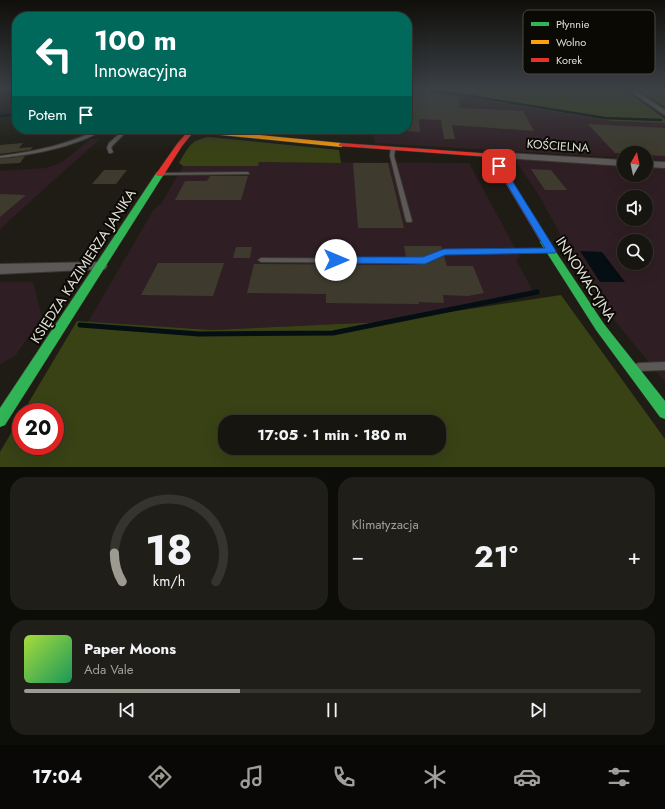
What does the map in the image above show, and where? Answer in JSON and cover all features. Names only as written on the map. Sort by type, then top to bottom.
[{"type":"street","name":"KSIĘDZA KAZIMIERZA JANIKA","points":[[0,420],[183,139],[188,134]]},
{"type":"street","name":"KOŚCIELNA","points":[[227,134],[314,144],[617,162]]},
{"type":"street","name":"INNOWACYJNA","points":[[492,155],[600,327],[665,412]]},
{"type":"street","points":[[653,164],[665,165]]},
{"type":"street","points":[[0,269],[100,266]]},
{"type":"lane","points":[[0,157],[62,147],[92,134]]},
{"type":"lane","points":[[111,152],[109,148],[111,144],[122,134]]},
{"type":"lane","points":[[393,149],[392,156],[409,221]]},
{"type":"lane","points":[[160,174],[247,173]]},
{"type":"lane","points":[[261,260],[425,260],[444,252],[551,251]]},
{"type":"lane","points":[[630,368],[665,366]]},
{"type":"shaded area","points":[[412,110],[540,110],[612,121],[665,123],[665,161],[653,160],[653,146],[617,146],[617,158],[375,143],[373,134],[412,134]]},
{"type":"shaded area","points":[[101,138],[0,229],[0,171],[46,168],[62,162],[91,139]]},
{"type":"shaded area","points":[[522,159],[617,166],[617,182],[653,182],[653,167],[665,168],[665,382],[598,300],[558,236],[561,236],[540,197],[516,161]]},
{"type":"shaded area","points":[[259,162],[469,163],[520,257],[516,260],[533,291],[383,322],[212,330],[88,322],[154,209],[161,204],[183,166],[258,166]]},
{"type":"shaded area","points":[[580,251],[602,252],[625,282],[600,282]]},
{"type":"shaded area","points":[[0,282],[33,282],[42,317],[15,356],[0,364]]},
{"type":"green space","points":[[542,110],[652,110],[665,119],[665,123],[612,121]]},
{"type":"green space","points":[[209,137],[339,150],[341,163],[259,162],[258,166],[183,166],[179,163],[190,146],[198,140]]},
{"type":"green space","points":[[561,295],[665,439],[665,467],[0,467],[0,452],[12,431],[12,455],[64,455],[64,403],[28,403],[77,321],[212,330],[383,322]]},
{"type":"building","points":[[412,110],[523,111],[534,131],[452,125],[455,139],[444,139],[441,120],[419,119],[420,132],[412,131]]},
{"type":"building","points":[[588,124],[665,128],[665,156],[653,155],[653,146],[617,146],[617,153],[615,153]]},
{"type":"building","points":[[23,143],[19,148],[33,147],[30,150],[0,154],[0,145]]},
{"type":"building","points":[[25,156],[20,163],[0,164],[0,159]]},
{"type":"building","points":[[353,163],[388,163],[404,228],[358,228]]},
{"type":"building","points":[[531,169],[551,170],[567,190],[545,190]]},
{"type":"building","points":[[104,170],[127,170],[116,184],[92,184]]},
{"type":"building","points":[[210,176],[248,176],[241,200],[175,200],[185,181],[207,181]]},
{"type":"building","points":[[0,194],[26,195],[0,217]]},
{"type":"building","points":[[404,246],[441,246],[442,249],[424,258],[406,257]]},
{"type":"building","points":[[236,247],[252,247],[250,258],[233,258]]},
{"type":"building","points":[[444,256],[447,266],[473,266],[484,293],[468,296],[443,295],[444,303],[419,302],[419,304],[326,303],[326,294],[247,293],[254,264],[407,265],[426,264]]},
{"type":"building","points":[[158,263],[224,263],[213,296],[141,295]]},
{"type":"waterway","points":[[555,110],[605,118],[661,120]]},
{"type":"waterway","points":[[0,116],[12,115]]},
{"type":"waterway","points":[[80,325],[199,334],[333,333],[537,292]]},
{"type":"traffic: fast","points":[[0,420],[160,174]]},
{"type":"traffic: fast","points":[[545,242],[600,327],[665,412]]},
{"type":"traffic: slow","points":[[230,134],[341,145]]},
{"type":"traffic: jam","points":[[160,174],[179,145],[189,134]]},
{"type":"traffic: jam","points":[[341,145],[492,155],[545,242]]},
{"type":"route","points":[[336,260],[425,260],[444,252],[551,251],[499,166]]}]
